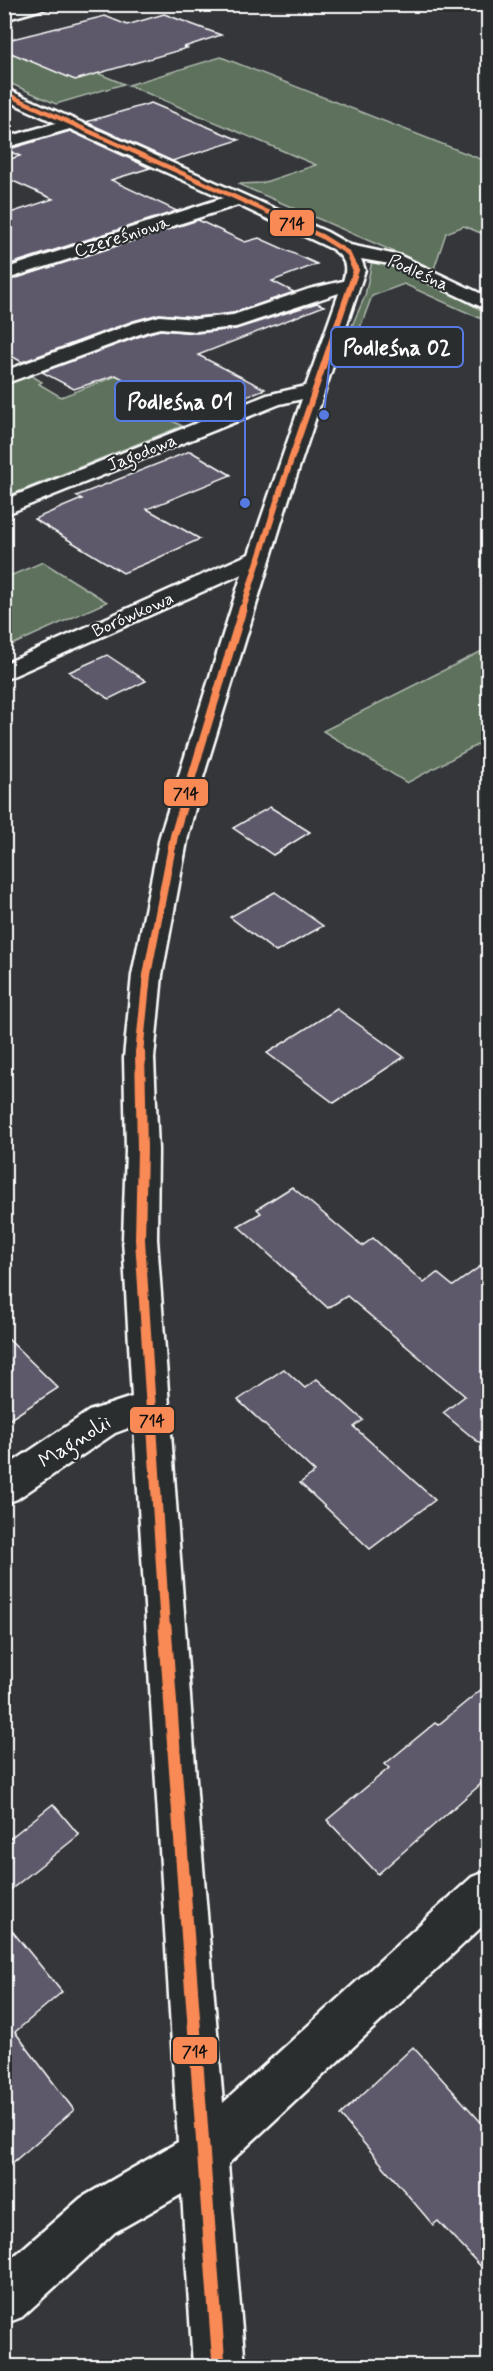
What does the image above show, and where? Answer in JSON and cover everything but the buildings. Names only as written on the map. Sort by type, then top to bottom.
[{"type":"street","points":[[4,16],[23,7],[45,4]]},
{"type":"street","name":"Podleśna","points":[[4,93],[346,249],[395,260],[489,304]]},
{"type":"street","points":[[4,143],[72,123]]},
{"type":"street","name":"Czereśniowa","points":[[4,275],[239,199]]},
{"type":"street","points":[[219,2367],[150,1406],[140,1239],[142,1150],[139,1058],[147,975],[166,875],[183,803],[278,498],[356,270],[355,262],[346,249]]},
{"type":"street","points":[[4,378],[141,327],[160,322],[196,325],[236,321],[316,293],[350,285]]},
{"type":"street","name":"Jagodowa","points":[[4,508],[274,399],[315,390]]},
{"type":"street","name":"Borówkowa","points":[[4,673],[261,557]]},
{"type":"street","name":"Magnolii","points":[[4,1488],[102,1422],[150,1406]]},
{"type":"street","points":[[4,2299],[98,2215],[202,2155],[489,1892]]},
{"type":"green space","points":[[40,47],[65,60],[124,84],[56,104],[5,81],[5,56]]},
{"type":"green space","points":[[221,57],[488,162],[488,236],[464,226],[446,233],[434,269],[238,184],[262,183],[316,165],[128,85]]},
{"type":"green space","points":[[372,261],[402,269],[431,282],[487,313],[486,321],[404,284],[372,296],[352,349],[343,346],[365,296]]},
{"type":"green space","points":[[29,374],[42,382],[39,384],[61,397],[119,375],[139,386],[122,394],[182,426],[5,497],[5,384]]},
{"type":"green space","points":[[43,562],[107,602],[5,648],[5,578]]},
{"type":"green space","points":[[488,648],[488,739],[407,783],[323,731]]},
{"type":"transit line","name":"714","points":[[4,93],[321,236],[348,253],[356,270],[278,498],[189,781],[174,836],[147,975],[139,1058],[142,1150],[140,1239],[177,1807],[219,2366]]},
{"type":"place","name":"Podleśna 02","points":[[324,415]]},
{"type":"place","name":"Podleśna 01","points":[[245,503]]}]
